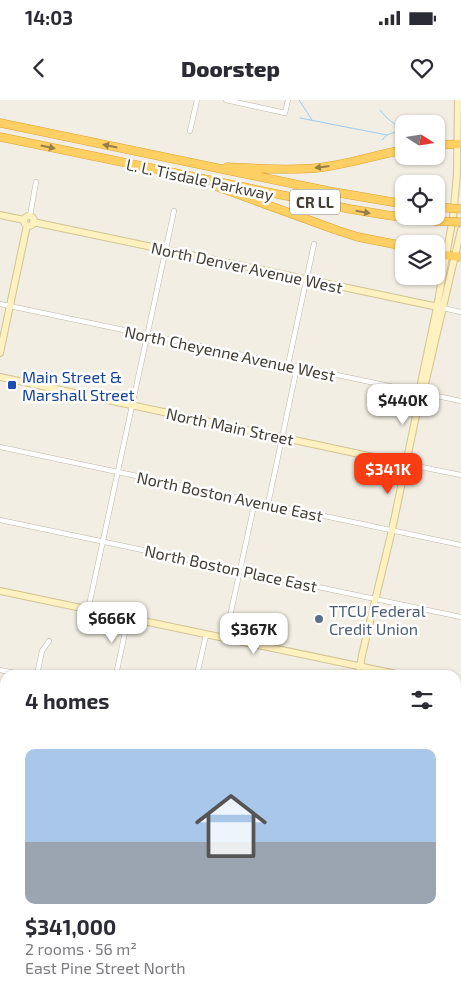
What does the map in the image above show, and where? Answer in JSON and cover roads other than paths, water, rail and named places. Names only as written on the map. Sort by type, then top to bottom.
[{"type":"highway","name":"L. L. Tisdale Parkway","points":[[0,123],[352,196],[395,203]]},
{"type":"highway","name":"L. L. Tisdale Parkway","points":[[0,137],[369,213],[435,221],[461,222]]},
{"type":"highway","points":[[445,145],[459,144]]},
{"type":"highway","points":[[205,166],[283,170],[316,168],[395,152]]},
{"type":"highway","points":[[195,178],[339,231],[395,244]]},
{"type":"highway","points":[[445,208],[461,209]]},
{"type":"highway","points":[[446,256],[458,257]]},
{"type":"street","points":[[190,131],[197,100]]},
{"type":"street","points":[[226,100],[285,113],[288,100]]},
{"type":"street","points":[[440,308],[455,201],[459,144],[458,100]]},
{"type":"street","points":[[0,354],[36,182]]},
{"type":"street","points":[[88,610],[174,211]]},
{"type":"street","name":"North Denver Avenue West","points":[[0,215],[461,312]]},
{"type":"street","points":[[360,670],[392,530],[421,392],[421,383],[440,308],[458,257],[461,230]]},
{"type":"street","points":[[288,365],[314,244]]},
{"type":"street","name":"North Cheyenne Avenue West","points":[[0,304],[461,401]]},
{"type":"street","points":[[268,504],[297,366]]},
{"type":"street","name":"North Main Street","points":[[0,377],[461,475]]},
{"type":"street","name":"North Boston Avenue East","points":[[0,447],[461,545]]},
{"type":"street","points":[[225,638],[255,501]]},
{"type":"street","name":"North Boston Place East","points":[[0,520],[461,617]]},
{"type":"street","points":[[0,591],[378,670]]},
{"type":"street","points":[[117,670],[128,618]]},
{"type":"street","points":[[198,670],[206,635]]},
{"type":"street","points":[[38,670],[42,651],[49,641]]},
{"type":"waterway","points":[[299,100],[312,120]]},
{"type":"waterway","points":[[380,110],[395,124]]},
{"type":"waterway","points":[[300,118],[387,135],[395,132]]},
{"type":"waterway","points":[[382,140],[387,135]]},
{"type":"place","name":"Main Street & Marshall Street","points":[[12,385]]},
{"type":"place","name":"TTCU Federal Credit Union","points":[[319,619]]}]
